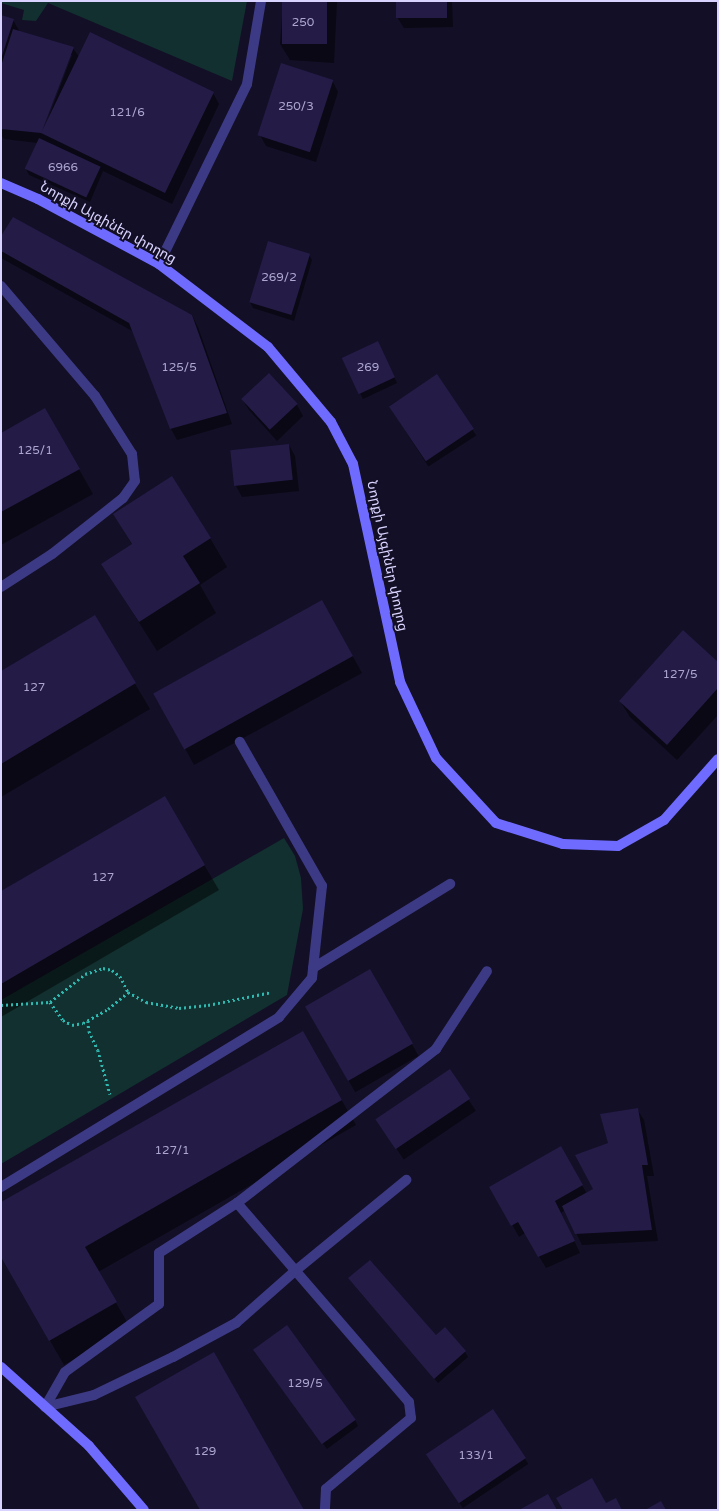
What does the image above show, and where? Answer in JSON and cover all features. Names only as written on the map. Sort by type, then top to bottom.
[{"type":"street","points":[[159,264],[247,84],[261,1]]},
{"type":"street","name":"Նորքի Այգիներ փողոց","points":[[1,183],[38,199],[159,264],[268,347],[331,422],[353,464],[400,682],[436,758],[496,823],[563,844],[618,846],[664,820],[718,759]]},
{"type":"street","points":[[1,286],[95,396],[132,454],[135,481],[123,498],[52,554],[1,587]]},
{"type":"street","points":[[1,1187],[279,1018],[312,978],[322,886],[240,742]]},
{"type":"street","points":[[313,968],[450,884]]},
{"type":"street","points":[[45,1407],[65,1372],[159,1304],[158,1253],[237,1203],[436,1049],[487,971]]},
{"type":"street","points":[[45,1407],[94,1395],[173,1358],[236,1323],[295,1271],[406,1180]]},
{"type":"street","points":[[237,1203],[409,1402],[411,1418],[326,1489],[325,1510]]},
{"type":"street","points":[[1,1367],[89,1446],[144,1510]]},
{"type":"path","points":[[1,1005],[50,1002],[80,978],[95,969],[103,968],[112,970],[120,976],[128,992],[146,1002],[179,1008],[208,1005],[279,990]]},
{"type":"path","points":[[50,1002],[63,1020],[72,1025],[83,1024],[108,1009],[128,992]]},
{"type":"path","points":[[88,1021],[89,1031],[98,1050],[109,1084],[112,1104],[108,1122]]},
{"type":"green space","points":[[1,1],[247,1],[232,81],[48,3],[36,21],[22,20],[24,10],[1,3]]},
{"type":"green space","points":[[284,838],[295,856],[301,878],[303,909],[287,995],[1,1164],[1,1000]]},
{"type":"building","points":[[282,1],[327,1],[327,44],[282,44]]},
{"type":"building","points":[[396,1],[447,1],[447,18],[396,18]]},
{"type":"building","points":[[1,15],[14,19],[1,59]]},
{"type":"building","points":[[13,29],[74,47],[42,131],[90,32],[214,92],[165,193],[41,133],[1,129],[1,66]]},
{"type":"building","points":[[281,63],[333,80],[310,152],[258,135]]},
{"type":"building","points":[[39,138],[101,167],[86,198],[25,169]]},
{"type":"building","points":[[13,217],[192,315],[227,413],[170,429],[129,323],[1,251],[1,236]]},
{"type":"building","points":[[268,241],[310,254],[291,315],[249,302]]},
{"type":"building","points":[[378,341],[395,377],[359,394],[342,358]]},
{"type":"building","points":[[269,373],[298,404],[270,430],[241,399]]},
{"type":"building","points":[[437,374],[474,429],[426,461],[389,406]]},
{"type":"building","points":[[45,408],[80,469],[1,512],[1,433]]},
{"type":"building","points":[[289,444],[293,480],[234,486],[230,450]]},
{"type":"building","points":[[172,476],[211,538],[183,556],[200,583],[139,622],[101,564],[132,544],[113,514]]},
{"type":"building","points":[[322,600],[353,656],[184,750],[153,694]]},
{"type":"building","points":[[95,615],[136,683],[1,764],[1,671]]},
{"type":"building","points":[[683,630],[718,662],[718,688],[667,745],[619,701]]},
{"type":"building","points":[[165,796],[205,865],[1,984],[1,891]]},
{"type":"building","points":[[370,969],[413,1043],[348,1081],[305,1006]]},
{"type":"building","points":[[303,1031],[342,1100],[85,1247],[117,1302],[49,1341],[1,1257],[1,1202]]},
{"type":"building","points":[[450,1069],[470,1099],[396,1149],[375,1119]]},
{"type":"building","points":[[638,1108],[648,1165],[642,1165],[652,1230],[575,1234],[562,1206],[593,1189],[575,1155],[608,1143],[600,1114]]},
{"type":"building","points":[[561,1146],[583,1185],[555,1201],[575,1241],[538,1257],[518,1222],[511,1226],[489,1187]]},
{"type":"building","points":[[370,1260],[436,1335],[445,1327],[466,1351],[434,1379],[348,1278]]},
{"type":"building","points":[[287,1325],[356,1420],[322,1444],[253,1350]]},
{"type":"building","points":[[214,1352],[304,1510],[200,1510],[135,1397]]},
{"type":"building","points":[[493,1409],[526,1458],[459,1503],[426,1454]]},
{"type":"building","points":[[592,1478],[606,1503],[616,1498],[622,1510],[563,1510],[556,1498]]},
{"type":"building","points":[[548,1494],[557,1510],[519,1510]]},
{"type":"building","points":[[661,1501],[666,1510],[645,1510]]}]
